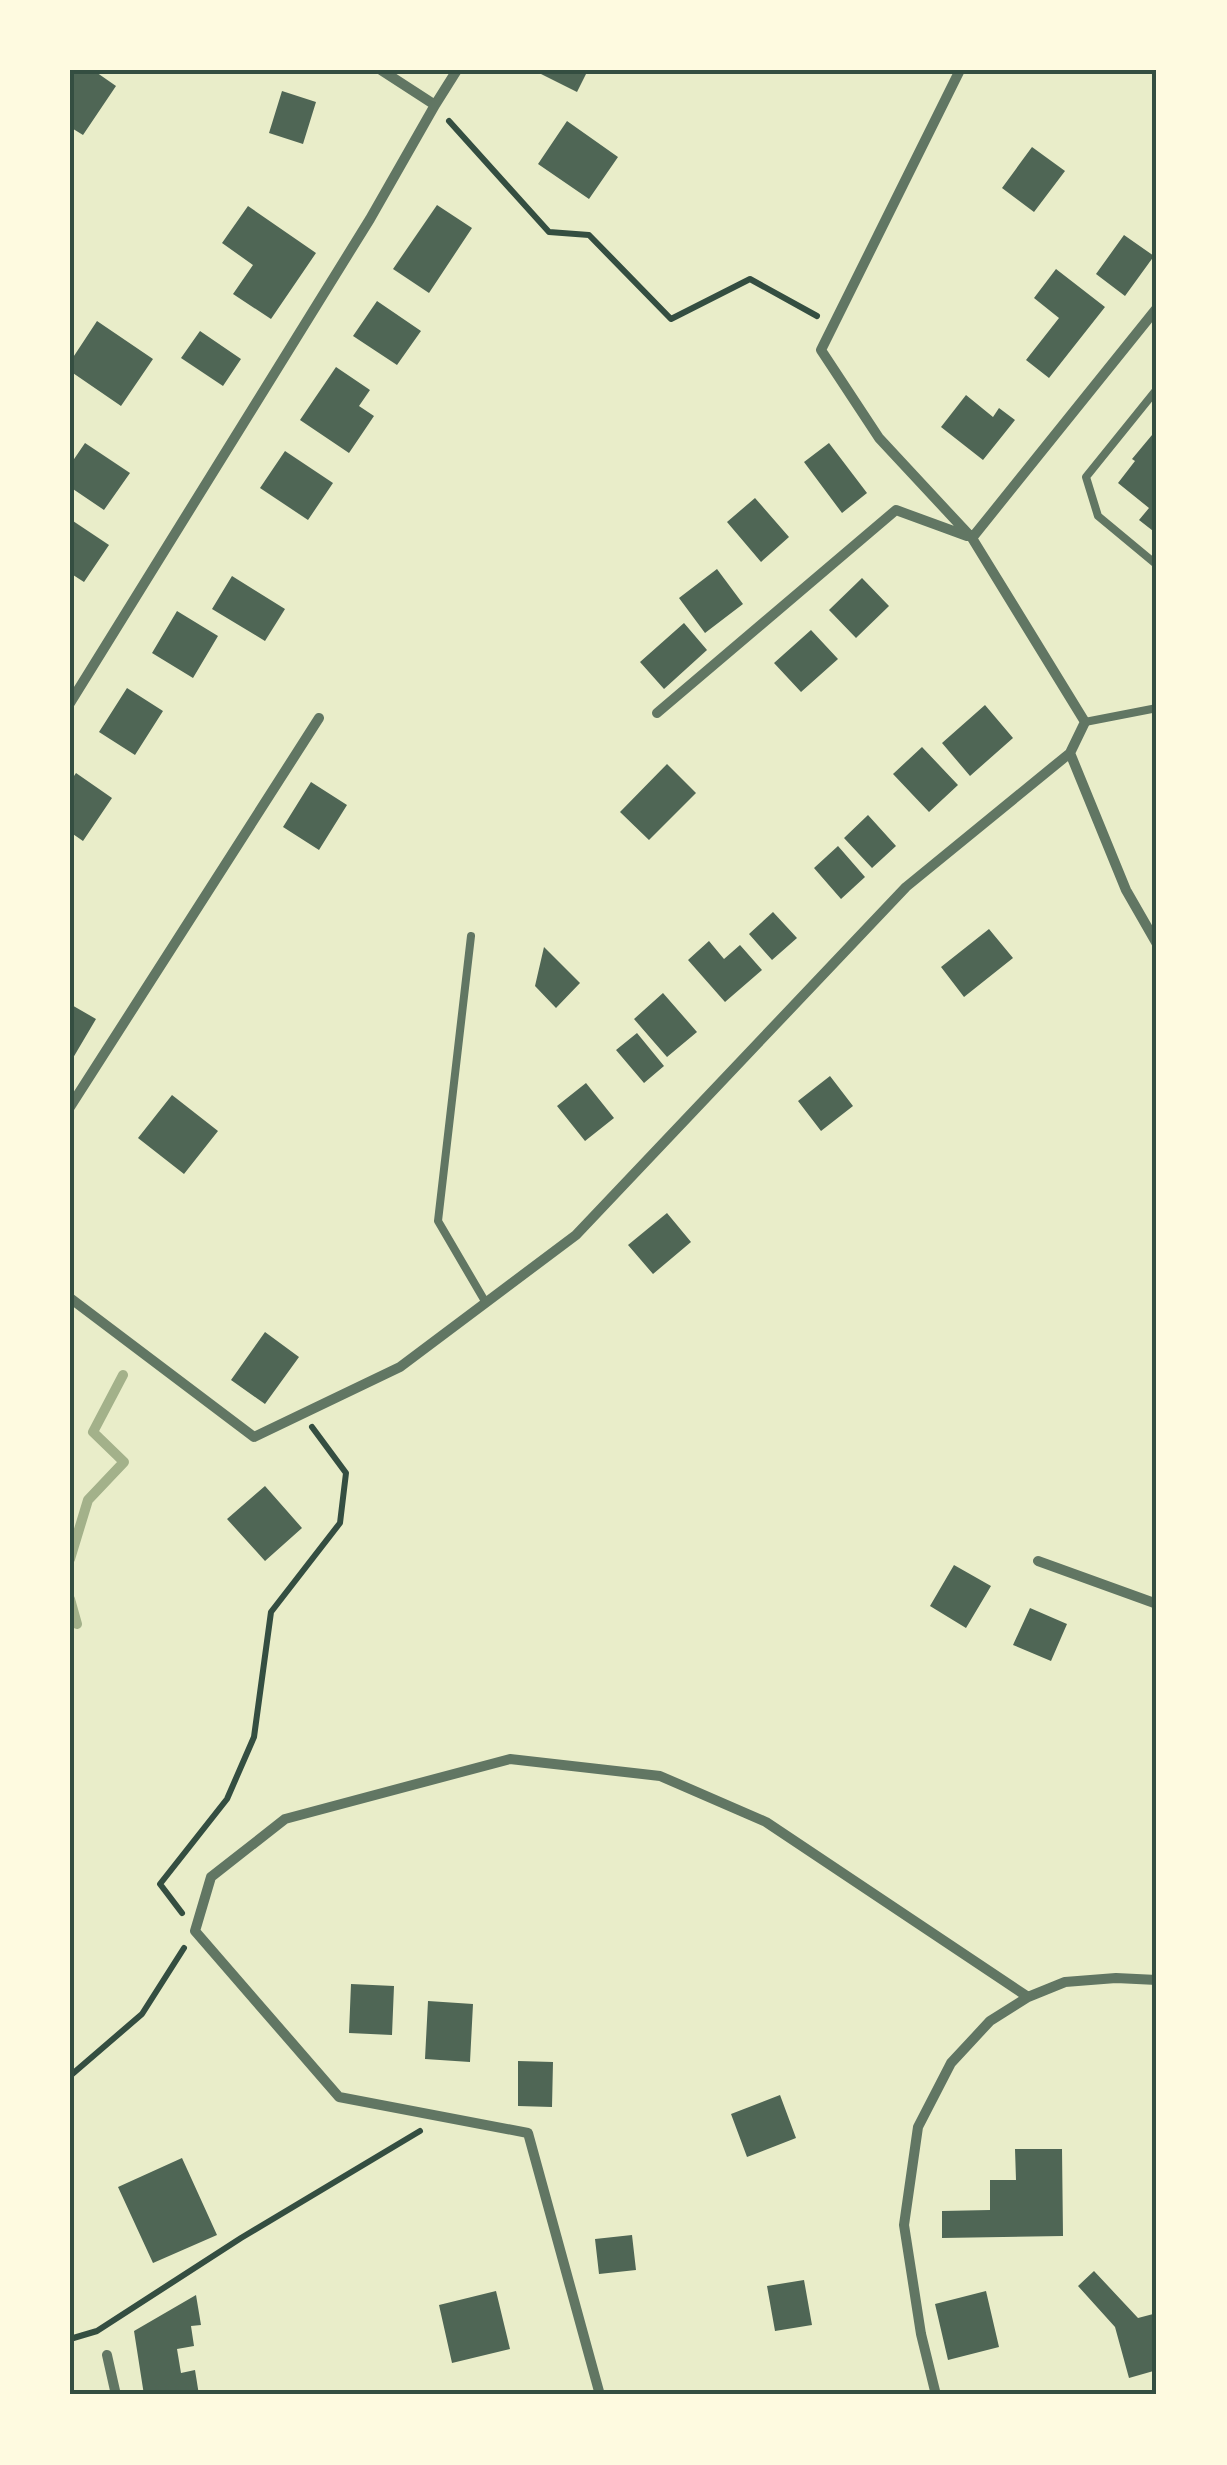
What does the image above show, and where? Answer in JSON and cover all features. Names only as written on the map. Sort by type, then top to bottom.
[{"type":"street","points":[[381,70],[435,105]]},
{"type":"street","points":[[70,702],[458,70]]},
{"type":"street","points":[[70,1298],[254,1437],[400,1367],[576,1235],[906,887],[1070,753],[1085,722],[972,538],[879,438],[821,350],[960,70]]},
{"type":"street","points":[[972,538],[1157,308]]},
{"type":"street","points":[[657,712],[896,510],[972,538]]},
{"type":"street","points":[[70,1107],[319,718]]},
{"type":"street","points":[[1070,753],[1126,890],[1157,944]]},
{"type":"street","points":[[1038,1561],[1157,1604]]},
{"type":"street","points":[[600,2395],[528,2133],[339,2097],[194,1930],[211,1876],[285,1819],[510,1759],[660,1776],[766,1822],[1028,1997]]},
{"type":"street","points":[[936,2395],[921,2334],[904,2224],[918,2126],[952,2063],[990,2021],[1028,1997],[1065,1982],[1157,1980]]},
{"type":"street","points":[[107,2354],[116,2395]]},
{"type":"lane","points":[[1157,389],[1086,478],[1098,516],[1157,566]]},
{"type":"lane","points":[[1085,722],[1157,708]]},
{"type":"lane","points":[[472,936],[438,1220],[486,1302]]},
{"type":"path","points":[[435,105],[549,232],[589,234],[672,319],[750,279],[834,325]]},
{"type":"path","points":[[70,2076],[142,2014],[194,1930],[160,1884],[227,1799],[254,1736],[271,1612],[340,1523],[346,1472],[303,1414]]},
{"type":"path","points":[[97,2330],[241,2238],[444,2117]]},
{"type":"building","points":[[70,70],[93,70],[116,86],[83,135],[70,127]]},
{"type":"building","points":[[533,70],[588,70],[577,92]]},
{"type":"building","points":[[282,91],[316,102],[303,144],[269,133]]},
{"type":"building","points":[[567,121],[618,157],[589,199],[538,164]]},
{"type":"building","points":[[1032,147],[1065,171],[1034,212],[1002,188]]},
{"type":"building","points":[[437,205],[472,228],[429,293],[393,269]]},
{"type":"building","points":[[248,206],[316,253],[271,319],[233,294],[253,265],[222,243]]},
{"type":"building","points":[[1124,235],[1154,256],[1125,296],[1096,274]]},
{"type":"building","points":[[1056,269],[1105,307],[1049,378],[1026,360],[1059,318],[1034,298]]},
{"type":"building","points":[[377,301],[421,331],[397,365],[353,336]]},
{"type":"building","points":[[97,321],[153,359],[121,406],[70,371],[70,362]]},
{"type":"building","points":[[200,331],[241,359],[223,386],[181,358]]},
{"type":"building","points":[[336,367],[370,390],[359,406],[374,416],[349,453],[300,420]]},
{"type":"building","points":[[966,395],[993,417],[999,408],[1015,420],[983,460],[941,427]]},
{"type":"building","points":[[1157,429],[1157,534],[1139,520],[1149,508],[1118,483]]},
{"type":"building","points":[[85,443],[130,473],[104,510],[70,487],[70,465]]},
{"type":"building","points":[[829,443],[867,493],[842,513],[804,462]]},
{"type":"building","points":[[285,451],[333,483],[308,520],[260,488]]},
{"type":"building","points":[[755,498],[789,537],[761,562],[727,522]]},
{"type":"building","points":[[70,519],[109,545],[84,582],[70,573]]},
{"type":"building","points":[[717,569],[743,604],[705,633],[679,598]]},
{"type":"building","points":[[232,576],[285,609],[265,641],[212,609]]},
{"type":"building","points":[[862,578],[889,606],[856,638],[829,610]]},
{"type":"building","points":[[177,611],[218,636],[193,678],[152,653]]},
{"type":"building","points":[[684,623],[707,650],[664,689],[640,662]]},
{"type":"building","points":[[811,630],[838,659],[801,692],[774,663]]},
{"type":"building","points":[[127,688],[163,711],[135,755],[99,732]]},
{"type":"building","points":[[985,705],[1013,738],[970,776],[942,743]]},
{"type":"building","points":[[922,747],[958,785],[929,812],[893,774]]},
{"type":"building","points":[[667,764],[696,793],[649,840],[620,812]]},
{"type":"building","points":[[76,773],[112,798],[83,841],[70,832],[70,782]]},
{"type":"building","points":[[311,782],[347,805],[319,850],[283,827]]},
{"type":"building","points":[[868,815],[896,846],[872,868],[844,838]]},
{"type":"building","points":[[838,846],[865,877],[841,899],[814,868]]},
{"type":"building","points":[[773,912],[797,938],[772,960],[749,934]]},
{"type":"building","points":[[989,929],[1013,958],[964,997],[941,967]]},
{"type":"building","points":[[709,941],[724,959],[740,945],[762,970],[725,1002],[688,960]]},
{"type":"building","points":[[544,947],[580,983],[556,1008],[535,986]]},
{"type":"building","points":[[663,993],[697,1032],[667,1057],[634,1019]]},
{"type":"building","points":[[70,1004],[96,1019],[70,1063]]},
{"type":"building","points":[[637,1033],[664,1066],[644,1083],[616,1050]]},
{"type":"building","points":[[830,1076],[853,1106],[821,1131],[798,1101]]},
{"type":"building","points":[[586,1083],[614,1118],[585,1141],[557,1106]]},
{"type":"building","points":[[172,1095],[218,1131],[184,1174],[138,1138]]},
{"type":"building","points":[[667,1213],[691,1242],[653,1274],[628,1245]]},
{"type":"building","points":[[265,1332],[299,1357],[265,1404],[231,1380]]},
{"type":"building","points":[[265,1486],[302,1528],[265,1561],[227,1519]]},
{"type":"building","points":[[954,1565],[991,1586],[966,1628],[930,1606]]},
{"type":"building","points":[[1030,1608],[1067,1624],[1051,1661],[1013,1645]]},
{"type":"building","points":[[351,1984],[394,1986],[392,2035],[349,2033]]},
{"type":"building","points":[[428,2001],[473,2004],[470,2062],[425,2059]]},
{"type":"building","points":[[518,2061],[553,2062],[552,2107],[518,2106]]},
{"type":"building","points":[[780,2095],[796,2138],[747,2157],[731,2114]]},
{"type":"building","points":[[1015,2149],[1062,2149],[1063,2236],[942,2238],[942,2211],[990,2210],[990,2180],[1016,2180]]},
{"type":"building","points":[[182,2158],[217,2235],[153,2263],[118,2187]]},
{"type":"building","points":[[632,2235],[636,2270],[599,2274],[595,2239]]},
{"type":"building","points":[[1094,2271],[1138,2318],[1157,2313],[1157,2370],[1129,2378],[1115,2327],[1078,2286]]},
{"type":"building","points":[[804,2280],[812,2325],[775,2331],[767,2286]]},
{"type":"building","points":[[496,2291],[510,2349],[452,2363],[439,2305]]},
{"type":"building","points":[[986,2291],[999,2347],[948,2360],[935,2304]]},
{"type":"building","points":[[196,2295],[201,2325],[191,2326],[194,2346],[177,2349],[181,2373],[195,2370],[199,2395],[144,2395],[134,2331]]},
{"type":"waterway","points":[[70,1559],[88,1500],[124,1462],[93,1432],[123,1375]]},
{"type":"waterway","points":[[70,1599],[77,1624],[70,1621]]}]
